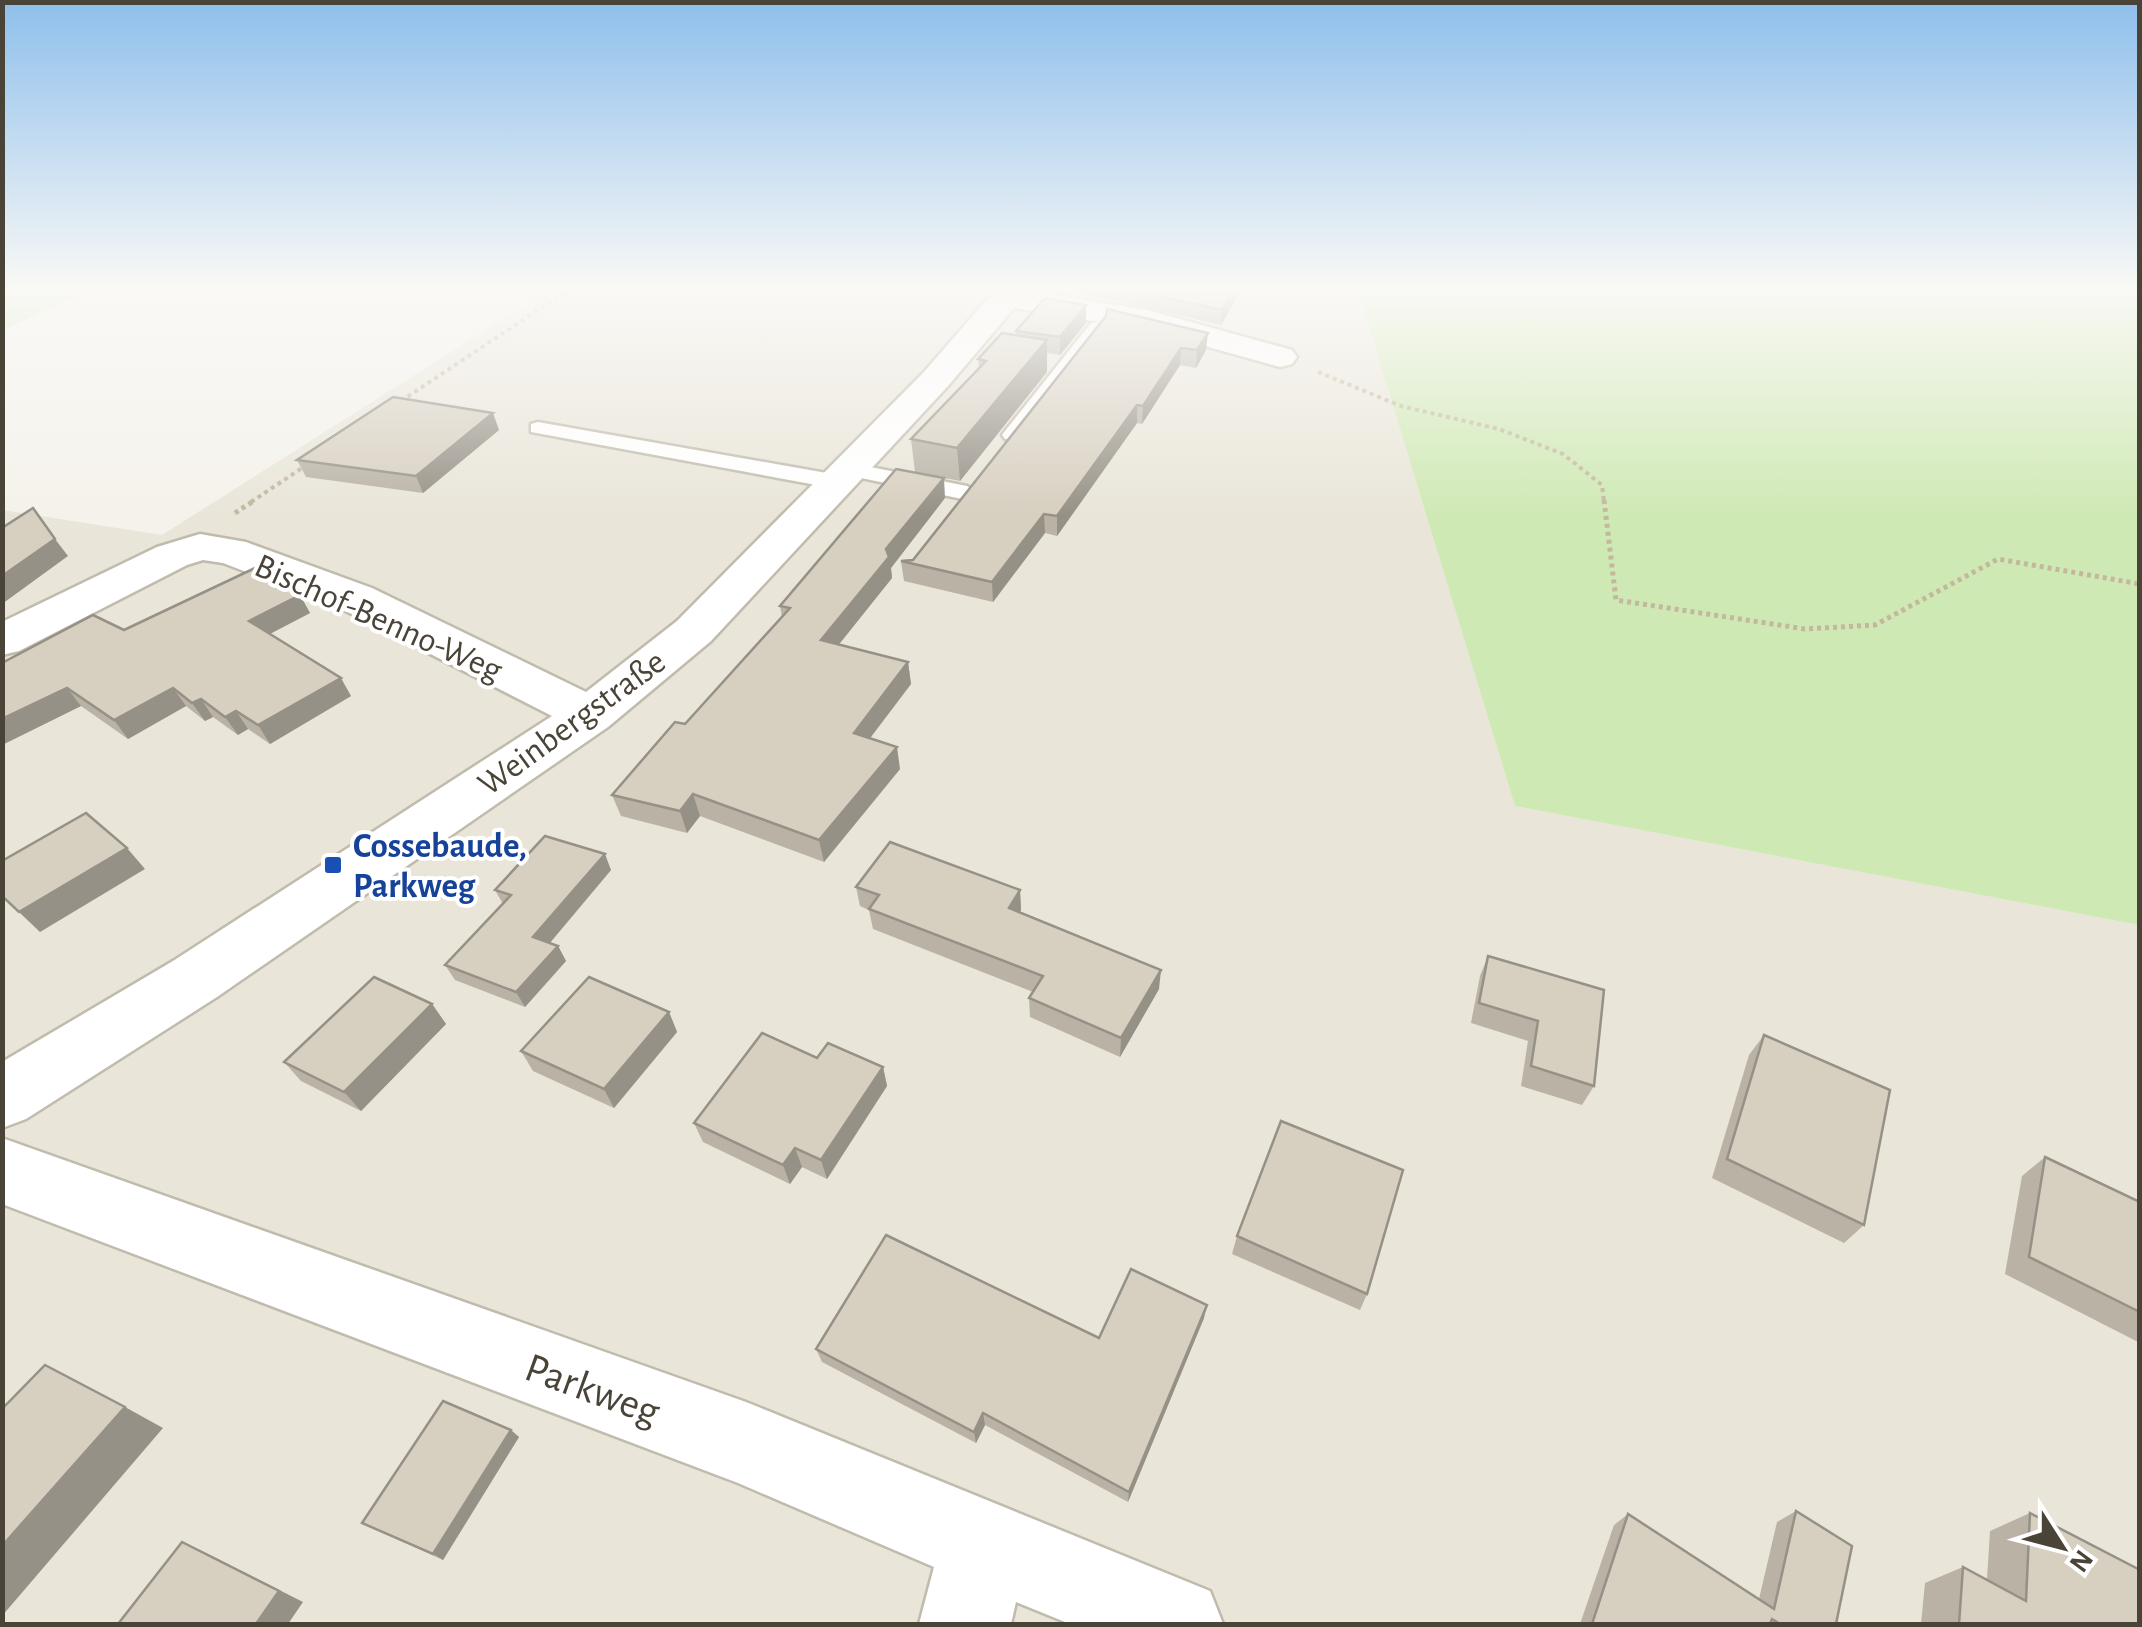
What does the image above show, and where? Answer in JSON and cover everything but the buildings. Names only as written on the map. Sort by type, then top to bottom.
[{"type":"street","name":"Weinbergstraße","points":[[2,1098],[195,979],[590,715],[694,631],[957,364]]},
{"type":"street","name":"Bischof-Benno-Weg","points":[[2,640],[200,546],[231,550],[356,598],[590,715]]},
{"type":"street","name":"Parkweg","points":[[2,1171],[746,1444],[974,1585],[1176,1624]]},
{"type":"lane","points":[[1000,450],[1059,364]]},
{"type":"lane","points":[[538,428],[967,493]]},
{"type":"path","points":[[390,409],[457,364]]},
{"type":"path","points":[[1297,364],[1401,406],[1499,428],[1563,454],[1602,486],[1616,600],[1805,628],[1875,625],[1998,560],[2140,584]]},
{"type":"path","points":[[227,518],[309,464]]},
{"type":"shaded area","points":[[432,364],[1380,364],[1515,806],[2139,925],[2139,1624],[3,1624],[2,510],[162,535]]},
{"type":"green space","points":[[1380,364],[2139,364],[2139,925],[1515,806]]},
{"type":"place","name":"Cossebaude, Parkweg","points":[[333,865]]}]
